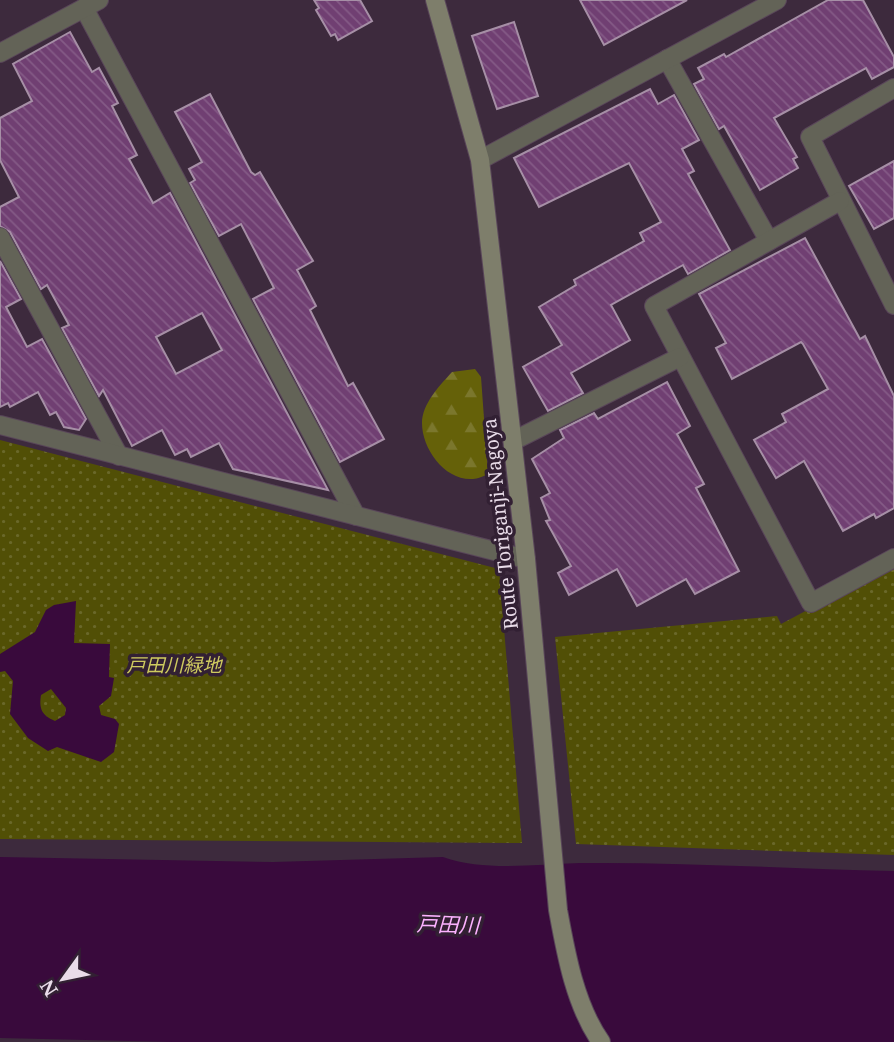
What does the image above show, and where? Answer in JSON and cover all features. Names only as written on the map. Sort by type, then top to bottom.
[{"type":"main road","name":"Route Toriganji-Nagoya","points":[[435,0],[480,160],[526,559],[558,910],[565,952],[590,1027],[601,1042]]},
{"type":"street","points":[[480,160],[667,60],[750,6],[778,0]]},
{"type":"street","points":[[0,53],[92,4],[356,516]]},
{"type":"street","points":[[667,60],[769,242]]},
{"type":"street","points":[[894,88],[810,137],[894,305]]},
{"type":"street","points":[[840,201],[654,306],[811,603],[894,558]]},
{"type":"street","points":[[0,237],[119,456]]},
{"type":"street","points":[[513,442],[680,358]]},
{"type":"street","points":[[0,425],[526,559]]},
{"type":"green space","points":[[475,369],[481,377],[488,474],[473,479],[453,475],[437,462],[426,443],[422,423],[428,402],[452,372]]},
{"type":"green space","name":"戸田川緑地","points":[[0,440],[499,569],[522,843],[0,839]]},
{"type":"green space","points":[[894,564],[894,855],[576,844],[555,637],[777,616],[781,624]]},
{"type":"water","points":[[76,601],[74,643],[110,644],[109,677],[114,678],[111,696],[99,706],[101,715],[115,719],[119,724],[114,752],[101,762],[57,747],[48,751],[28,738],[10,714],[13,681],[5,671],[0,672],[0,654],[35,632],[46,610],[54,605]],"holes":[[[51,689],[66,708],[65,715],[55,721],[50,719],[42,711],[41,695]]]},
{"type":"water","name":"戸田川","points":[[0,857],[273,862],[443,857],[493,866],[619,863],[894,871],[894,1042],[172,1042],[0,1038]]},
{"type":"building","points":[[314,0],[360,0],[372,21],[338,40],[335,34],[331,36],[316,10],[319,8]]},
{"type":"building","points":[[580,0],[687,0],[604,45]]},
{"type":"building","points":[[828,0],[863,0],[894,57],[894,67],[872,79],[866,68],[774,118],[797,157],[793,159],[798,168],[760,190],[724,126],[719,129],[694,84],[704,79],[698,68],[724,54],[726,57]]},
{"type":"building","points":[[514,22],[538,96],[497,109],[472,36]]},
{"type":"building","points":[[70,32],[92,72],[99,68],[118,103],[112,106],[137,155],[129,159],[153,203],[170,193],[328,490],[233,469],[219,443],[191,457],[187,449],[175,455],[162,430],[132,446],[103,390],[99,396],[62,328],[69,325],[47,285],[41,289],[10,232],[0,226],[0,207],[19,197],[0,160],[0,118],[32,101],[13,64]],"holes":[[[202,313],[222,350],[176,374],[156,337]]]},
{"type":"building","points":[[650,89],[658,104],[674,95],[699,140],[682,149],[694,171],[688,174],[730,250],[688,274],[683,265],[611,305],[630,340],[571,373],[583,393],[548,411],[523,367],[562,345],[539,307],[576,285],[574,280],[644,241],[640,233],[661,222],[629,163],[539,207],[514,158]]},
{"type":"building","points":[[210,94],[251,172],[255,175],[260,172],[313,261],[297,270],[316,306],[310,310],[348,386],[353,383],[384,439],[340,462],[253,299],[274,288],[241,224],[219,236],[190,183],[195,180],[189,169],[202,162],[175,112]]},
{"type":"building","points":[[894,161],[894,218],[874,229],[849,186]]},
{"type":"building","points":[[805,238],[860,339],[865,336],[894,396],[894,508],[876,518],[874,514],[843,531],[804,461],[776,478],[754,440],[786,422],[782,414],[828,389],[803,344],[801,342],[732,379],[716,348],[726,343],[699,294]]},
{"type":"building","points":[[0,261],[21,299],[6,307],[27,347],[42,339],[86,419],[79,430],[64,427],[56,412],[50,415],[38,392],[10,407],[8,403],[0,407]]},
{"type":"building","points":[[667,382],[690,426],[677,434],[704,484],[696,488],[739,571],[695,594],[686,579],[637,606],[617,569],[569,595],[558,573],[571,566],[546,521],[550,520],[541,498],[550,493],[532,459],[564,438],[560,430],[594,413],[598,419]]}]
